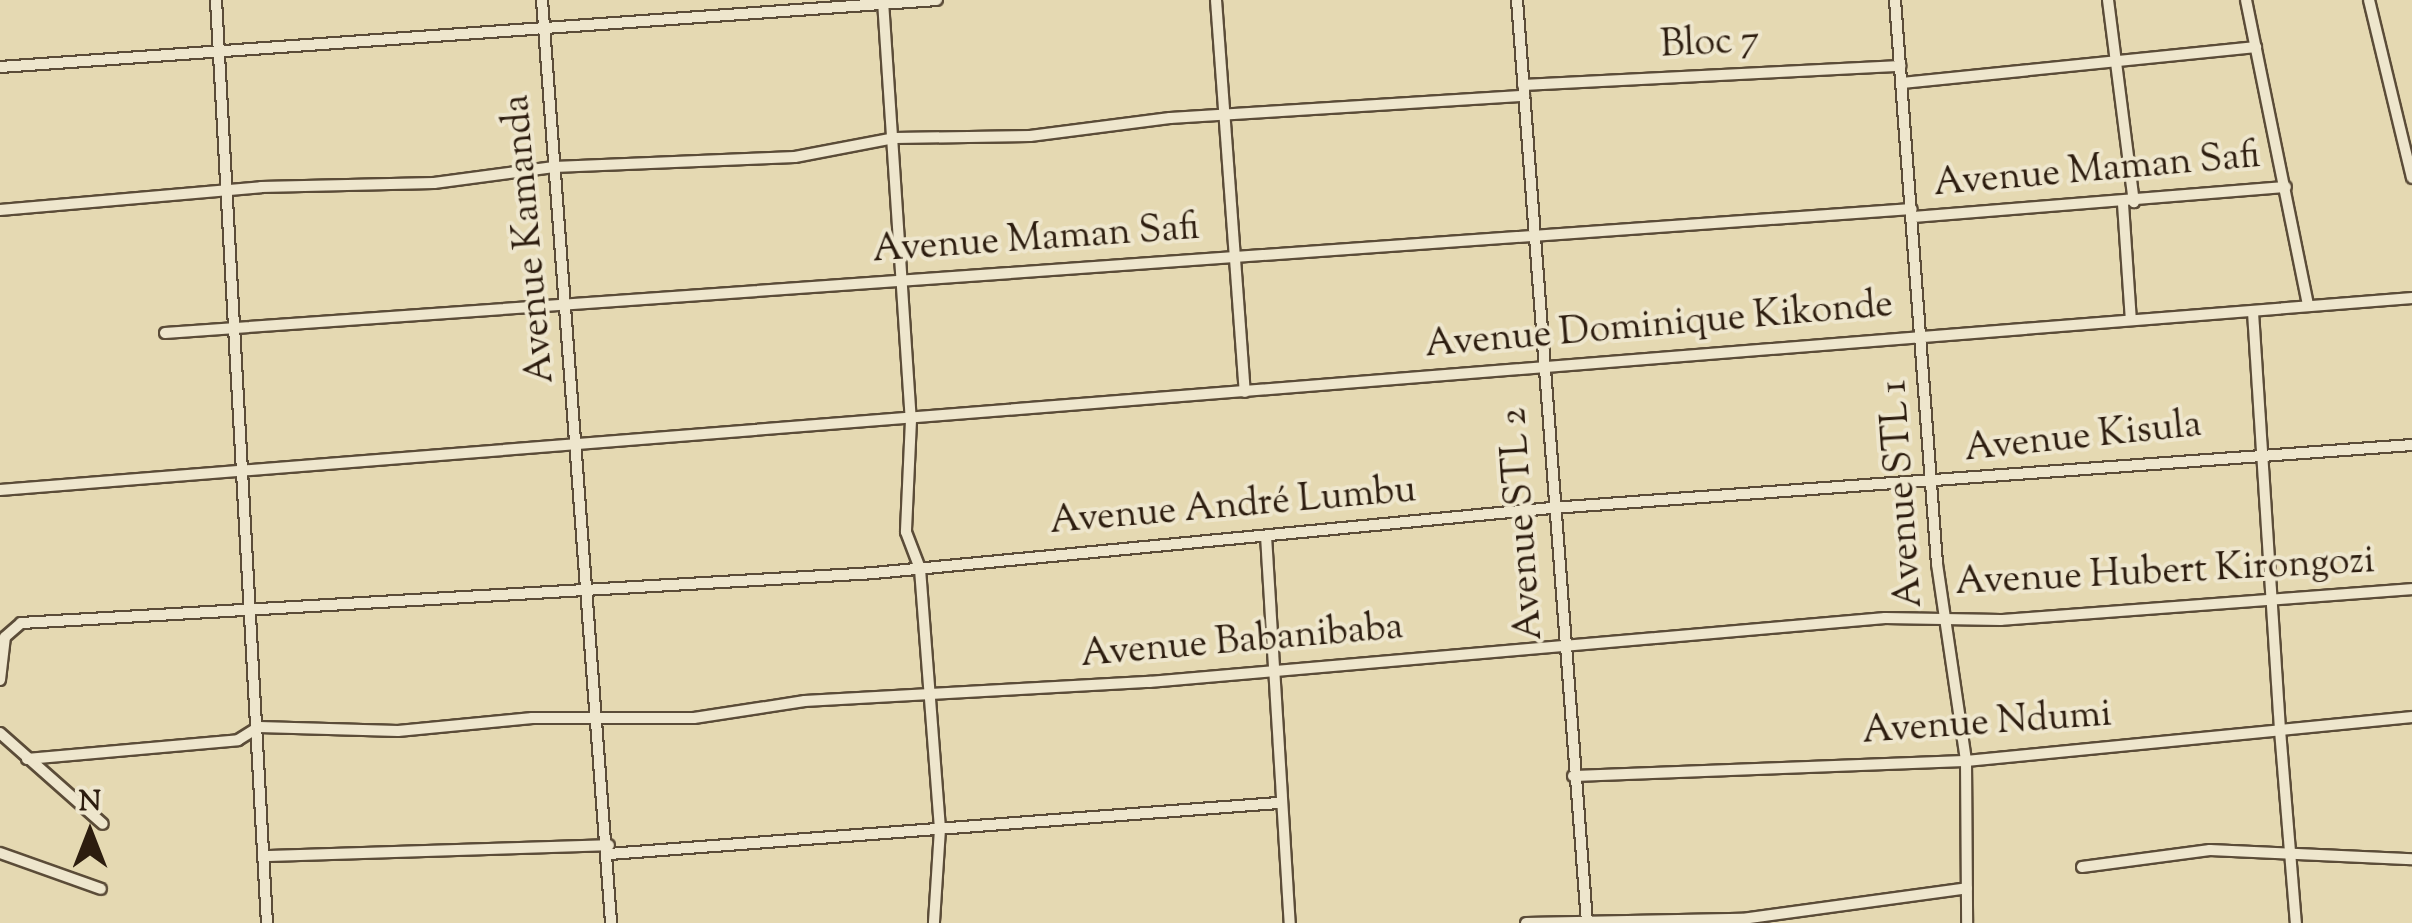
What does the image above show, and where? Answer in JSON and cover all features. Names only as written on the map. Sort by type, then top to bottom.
[{"type":"street","points":[[216,0],[238,467],[259,727],[267,923]]},
{"type":"street","name":"Avenue Kamanda","points":[[542,0],[576,444]]},
{"type":"street","points":[[0,66],[937,0]]},
{"type":"street","points":[[1216,0],[1245,392]]},
{"type":"street","name":"Avenue STL 2","points":[[1516,0],[1536,237],[1552,508],[1587,921]]},
{"type":"street","name":"Avenue STL 1","points":[[1895,0],[1935,485],[1942,618],[1966,761],[1967,923]]},
{"type":"street","points":[[2108,0],[2128,203],[2131,320]]},
{"type":"street","points":[[2246,0],[2308,305]]},
{"type":"street","points":[[2370,0],[2412,178]]},
{"type":"street","points":[[883,2],[882,58],[896,138],[911,420],[906,532],[920,569],[926,698],[940,829],[934,923]]},
{"type":"street","points":[[1902,83],[2256,47]]},
{"type":"street","name":"Bloc 7","points":[[0,210],[466,180],[554,167],[794,157],[896,138],[1030,136],[1523,90],[1901,66]]},
{"type":"street","points":[[2397,118],[2412,117]]},
{"type":"street","name":"Avenue Maman Safi","points":[[165,333],[1235,256],[2128,203],[2286,186]]},
{"type":"street","name":"Avenue Dominique Kikonde","points":[[0,490],[238,467],[911,420],[1543,365],[2412,298]]},
{"type":"street","points":[[2253,312],[2296,923]]},
{"type":"street","points":[[576,444],[609,849],[611,923]]},
{"type":"street","name":"Avenue Kisula","points":[[1552,508],[1935,485],[2262,451],[2412,445]]},
{"type":"street","name":"Avenue André Lumbu","points":[[0,680],[5,637],[22,623],[107,623],[250,607],[920,569],[1552,508]]},
{"type":"street","points":[[1266,536],[1278,804],[1290,923]]},
{"type":"street","name":"Avenue Hubert Kirongozi","points":[[1564,646],[1942,618],[2142,610],[2270,594],[2412,589]]},
{"type":"street","name":"Avenue Babanibaba","points":[[26,759],[238,740],[259,727],[398,731],[598,718],[694,718],[805,701],[926,698],[1564,646]]},
{"type":"street","name":"Avenue Ndumi","points":[[1574,776],[1966,761],[2412,716]]},
{"type":"street","points":[[0,733],[103,824]]},
{"type":"street","points":[[266,856],[609,849],[1278,804]]},
{"type":"street","points":[[0,853],[101,889]]},
{"type":"street","points":[[2082,867],[2144,854],[2412,858]]},
{"type":"street","points":[[1526,923],[1737,921],[1967,888]]}]
